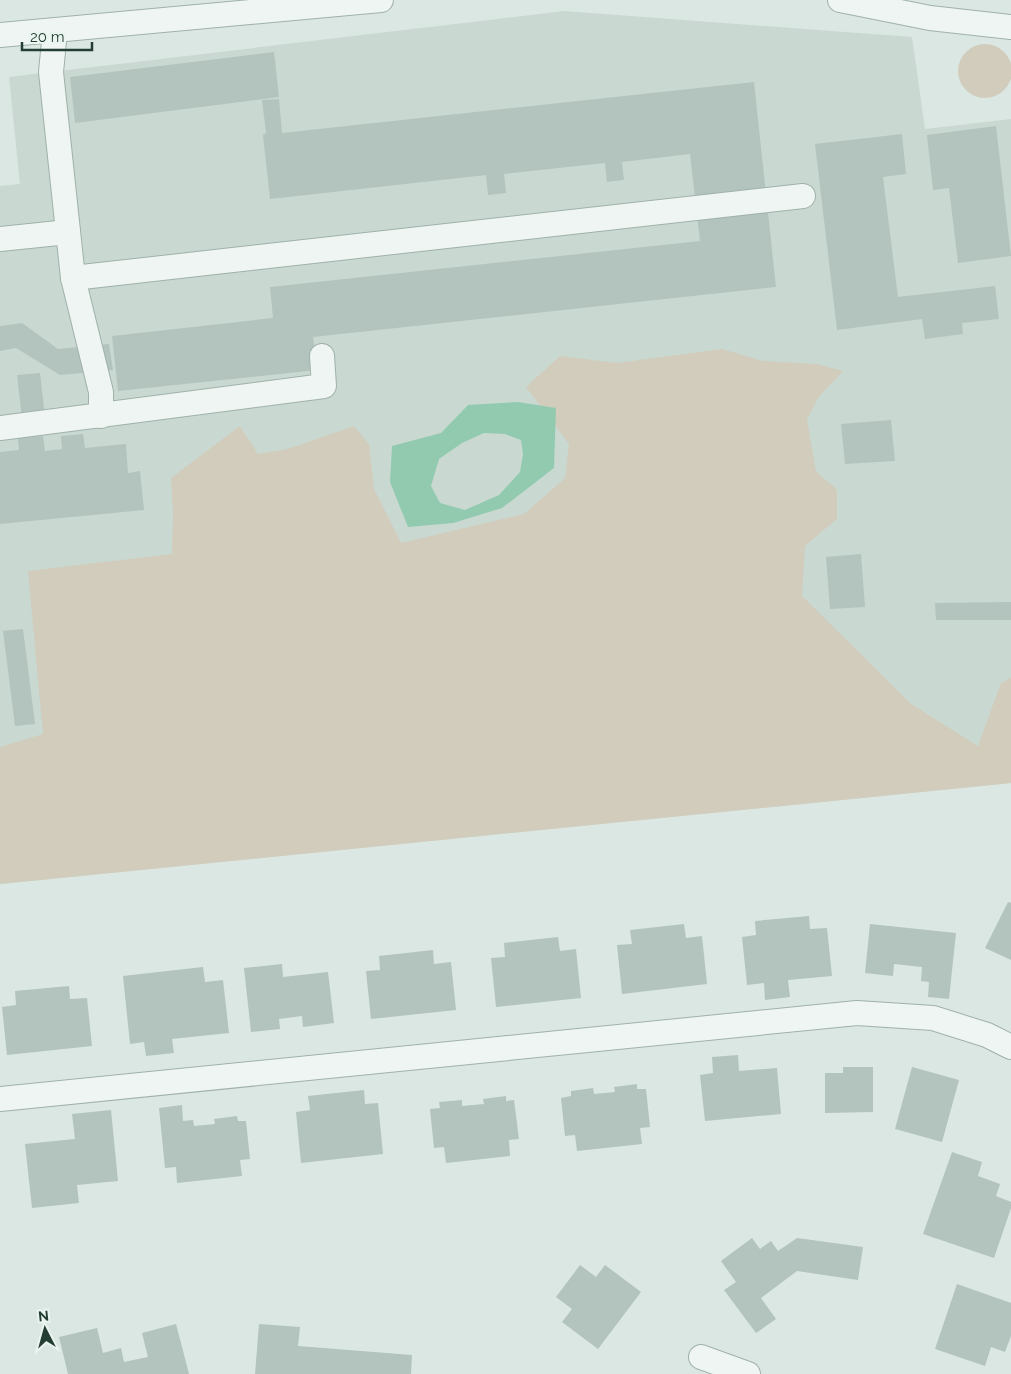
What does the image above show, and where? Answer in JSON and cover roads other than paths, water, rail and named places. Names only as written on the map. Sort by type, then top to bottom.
[{"type":"street","points":[[0,35],[381,0]]},
{"type":"street","points":[[840,0],[930,18],[1011,27]]},
{"type":"street","points":[[56,31],[51,72],[73,278],[101,392],[101,416]]},
{"type":"street","points":[[73,278],[803,196]]},
{"type":"street","points":[[0,239],[68,232]]},
{"type":"street","points":[[0,428],[324,386],[322,356]]},
{"type":"street","points":[[0,1099],[856,1013],[933,1018],[987,1035],[1011,1047]]},
{"type":"street","points":[[701,1357],[748,1374]]}]
